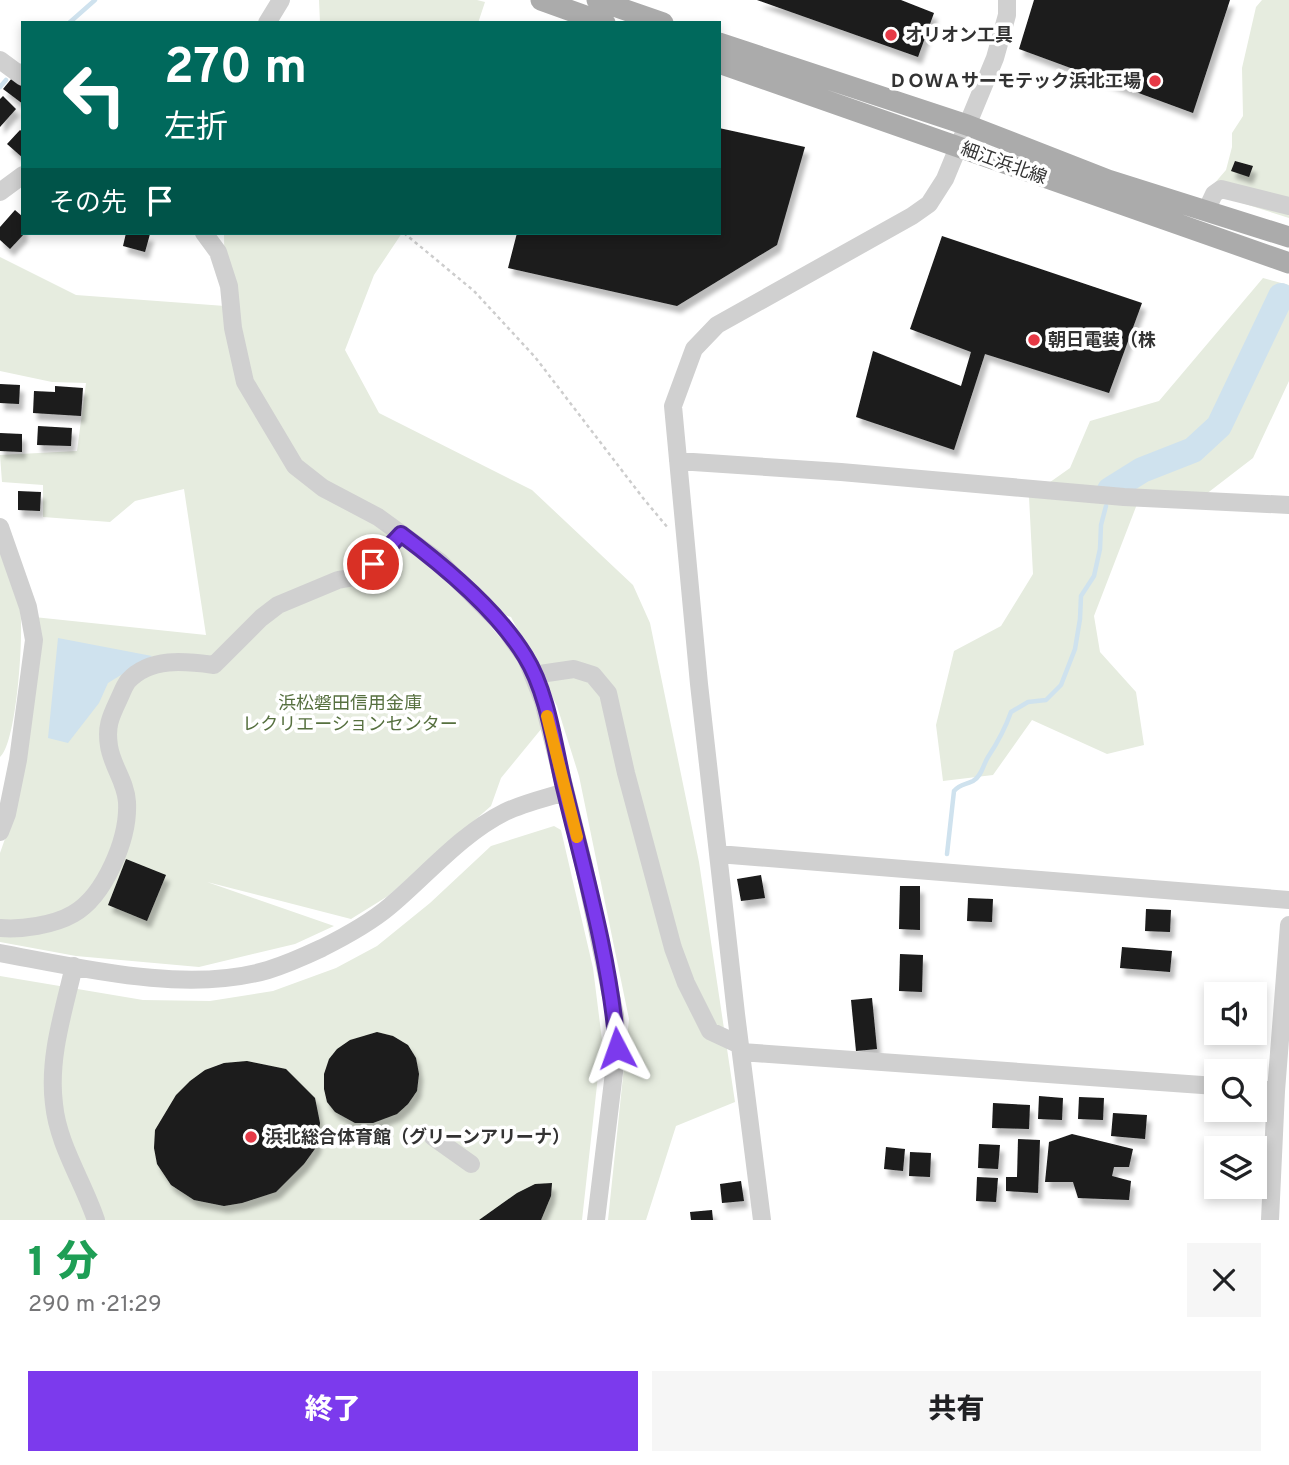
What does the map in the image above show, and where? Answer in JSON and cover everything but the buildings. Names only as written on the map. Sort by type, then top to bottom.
[{"type":"main road","points":[[541,0],[600,21]]},
{"type":"main road","points":[[597,0],[657,21]]},
{"type":"main road","name":"細江浜北線","points":[[721,44],[967,125],[1108,180],[1289,237]]},
{"type":"main road","name":"細江浜北線","points":[[721,64],[1289,263]]},
{"type":"street","points":[[268,21],[281,0]]},
{"type":"street","points":[[762,1220],[718,854],[673,406],[694,349],[716,325],[929,204],[945,179],[1003,35],[1007,0]]},
{"type":"street","points":[[0,61],[21,76]]},
{"type":"street","points":[[0,192],[21,176]]},
{"type":"street","points":[[1206,211],[1214,194],[1221,189],[1289,206]]},
{"type":"street","points":[[205,235],[218,252],[229,286],[233,328],[245,382],[295,466],[323,488],[378,517],[440,562],[503,626],[526,658],[533,675],[543,701],[587,879],[615,1026],[617,1048],[596,1220]]},
{"type":"street","points":[[678,461],[841,472],[1124,497],[1289,505]]},
{"type":"street","points":[[0,527],[28,607],[34,640],[18,760],[7,814],[0,832]]},
{"type":"street","points":[[0,928],[47,923],[74,914],[93,897],[111,869],[125,832],[127,802],[122,779],[109,749],[108,720],[128,681],[150,666],[183,660],[214,665],[261,618],[278,606],[338,580],[360,576],[401,534]]},
{"type":"street","points":[[533,675],[574,669],[593,675],[608,693],[626,774],[673,948],[698,1011],[710,1031],[740,1048],[1204,1085]]},
{"type":"street","points":[[0,953],[153,978],[226,978],[267,970],[343,938],[388,908],[477,830],[506,812],[565,792]]},
{"type":"street","points":[[718,854],[1289,900]]},
{"type":"street","points":[[1270,1220],[1276,1091],[1289,925]]},
{"type":"street","points":[[74,966],[54,1061],[54,1105],[64,1144],[96,1220]]},
{"type":"street","points":[[1267,1090],[1276,1091]]},
{"type":"street","points":[[433,1137],[471,1164]]},
{"type":"path","points":[[406,235],[474,291],[535,357],[669,529]]},
{"type":"green space","points":[[319,0],[485,2],[479,21],[320,21]]},
{"type":"green space","points":[[1262,0],[1289,0],[1289,218],[1207,192],[1226,170],[1232,147],[1232,133],[1243,116],[1242,68],[1256,7]]},
{"type":"green space","name":"浜松磐田信用金庫 レクリエーションセンター","points":[[224,235],[401,235],[374,275],[345,350],[379,413],[532,490],[633,585],[650,623],[699,862],[735,1102],[676,1126],[646,1220],[608,1220],[629,1019],[579,776],[557,706],[511,617],[469,603],[516,658],[537,700],[542,728],[501,778],[491,806],[388,896],[351,919],[207,882],[334,926],[295,944],[199,967],[76,956],[0,942],[0,853],[13,816],[34,617],[206,635],[184,489],[135,501],[110,522],[43,517],[43,485],[2,482],[0,455],[77,451],[86,383],[52,382],[0,371],[0,257],[76,295],[225,306]]},
{"type":"green space","points":[[1263,278],[1289,285],[1289,381],[1253,458],[1201,498],[1139,499],[1094,616],[1100,652],[1136,692],[1144,745],[1107,754],[1032,720],[993,775],[943,781],[936,725],[954,651],[1001,626],[1033,574],[1029,497],[1070,468],[1090,421],[1159,401]]},
{"type":"green space","points":[[0,553],[18,602],[21,621],[15,710],[6,748],[0,757]]},
{"type":"green space","points":[[554,826],[561,830],[593,968],[602,1040],[582,1220],[0,1220],[0,976],[143,1000],[210,1001],[273,991],[336,968],[377,946],[430,903],[491,846]]},
{"type":"water","points":[[58,638],[152,656],[108,683],[99,703],[68,743],[48,738]]},
{"type":"waterway","points":[[71,21],[95,0]]},
{"type":"waterway","points":[[0,87],[6,80]]},
{"type":"waterway","points":[[1110,490],[1142,470],[1193,450],[1219,426],[1281,296]]},
{"type":"waterway","points":[[947,854],[954,791],[978,776],[1011,712],[1028,702],[1046,700],[1061,685],[1075,649],[1081,596],[1094,576],[1106,506]]},
{"type":"slow traffic","points":[[547,716],[577,837]]},
{"type":"place","name":"オリオン工具","points":[[891,35]]},
{"type":"place","name":"ＤＯＷＡサーモテック浜北工場","points":[[1155,81]]},
{"type":"place","name":"朝日電装（株","points":[[1034,340]]},
{"type":"place","name":"浜北総合体育館（グリーンアリーナ）","points":[[251,1137]]},
{"type":"route","points":[[373,564],[401,534],[440,562],[503,626],[526,658],[543,701],[584,866],[615,1015],[617,1048]]}]
